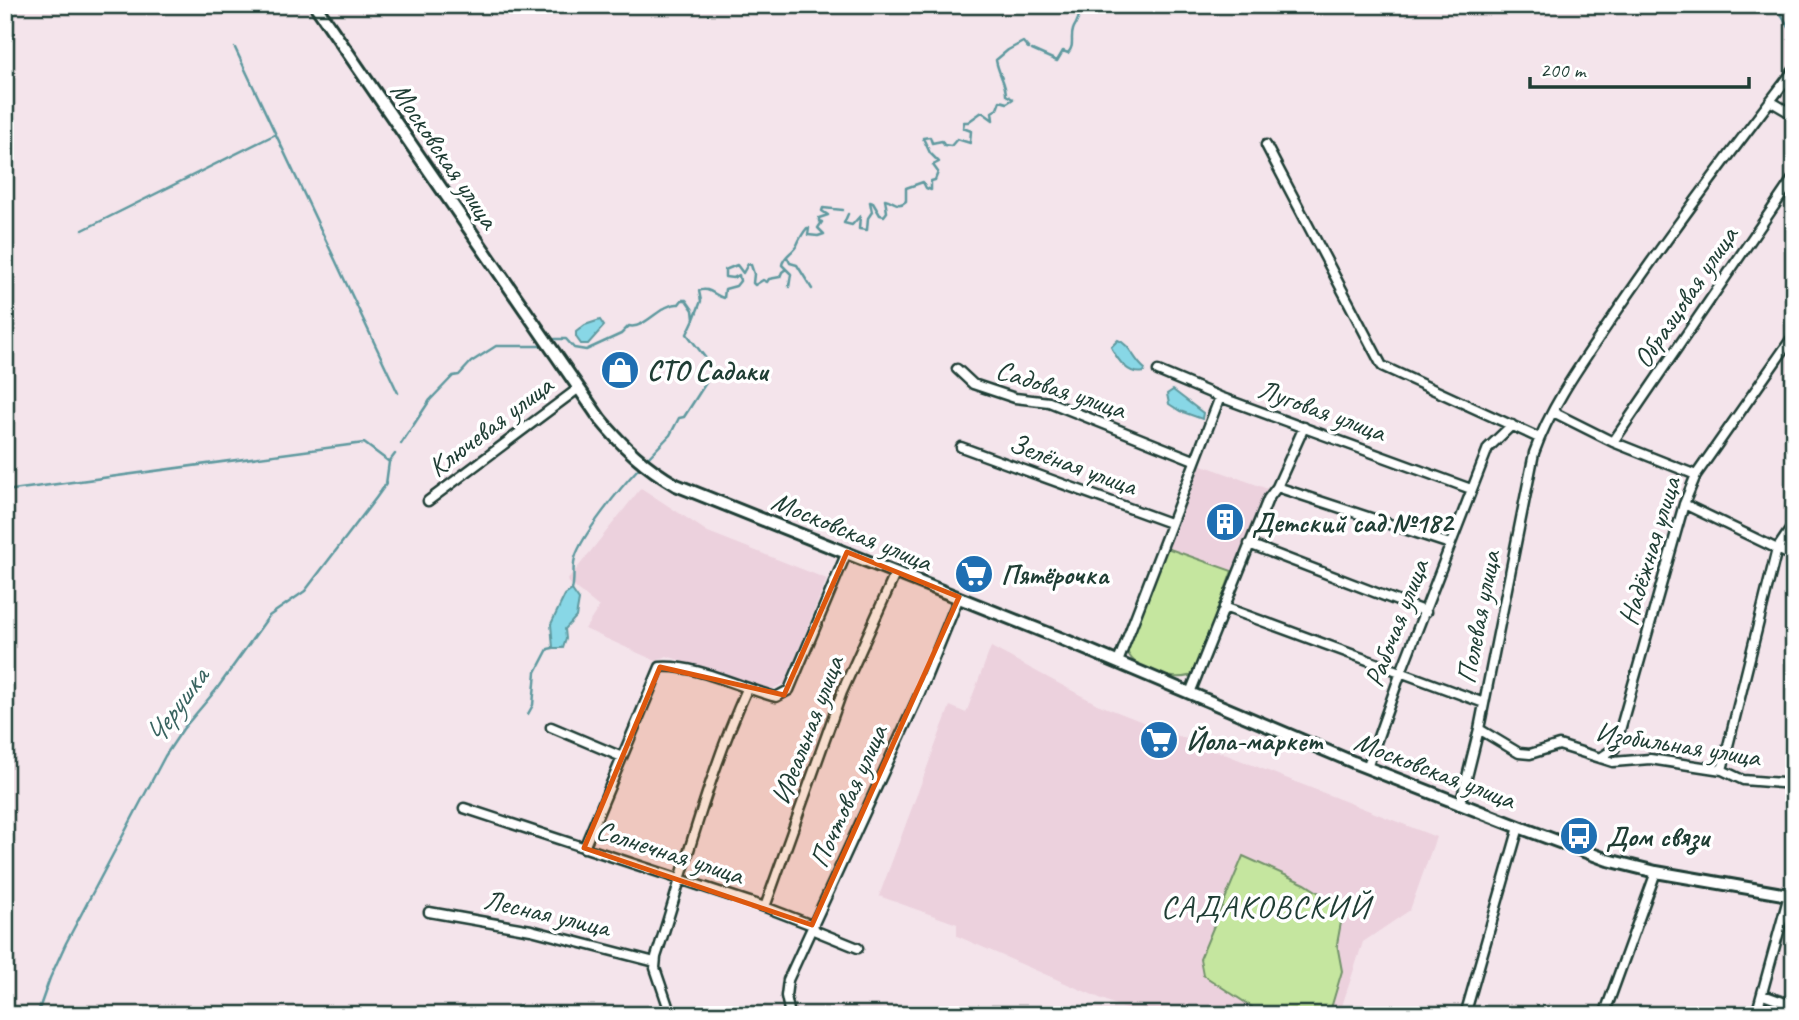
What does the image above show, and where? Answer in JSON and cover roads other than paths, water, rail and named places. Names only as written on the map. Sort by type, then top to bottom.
[{"type":"main road","name":"Московская улица","points":[[316,5],[600,419],[625,449],[650,470],[676,485],[959,597],[1460,805],[1608,860],[1656,872],[1791,896]]},
{"type":"street","name":"Полевая улица","points":[[1460,805],[1485,703],[1539,438],[1596,343],[1663,244],[1794,70]]},
{"type":"street","points":[[1770,101],[1794,115]]},
{"type":"street","points":[[1266,145],[1382,366],[1539,438]]},
{"type":"street","name":"Образцовая улица","points":[[1613,442],[1794,177]]},
{"type":"street","name":"Надёжная улица","points":[[1600,758],[1615,748],[1684,504],[1696,475],[1793,338]]},
{"type":"street","name":"Садовая улица","points":[[957,369],[973,384],[1016,398],[1049,402],[1194,460]]},
{"type":"street","name":"Луговая улица","points":[[1158,371],[1220,397],[1471,489]]},
{"type":"street","name":"Ключевая улица","points":[[428,500],[579,388]]},
{"type":"street","points":[[1118,662],[1220,397]]},
{"type":"street","points":[[1553,412],[1613,442],[1696,475]]},
{"type":"street","name":"Рабочая улица","points":[[1367,768],[1401,672],[1488,448],[1512,425]]},
{"type":"street","points":[[1190,693],[1268,499],[1277,488],[1304,427]]},
{"type":"street","name":"Зелёная улица","points":[[961,447],[1170,523]]},
{"type":"street","points":[[1277,488],[1450,544]]},
{"type":"street","points":[[1684,504],[1794,557]]},
{"type":"street","points":[[1722,770],[1777,549],[1794,524]]},
{"type":"street","points":[[1249,544],[1426,612]]},
{"type":"street","points":[[584,848],[660,667],[668,666],[701,673],[776,697],[789,690],[847,552]]},
{"type":"street","name":"Идеальная улица","points":[[765,907],[842,692],[896,572]]},
{"type":"street","name":"Почтовая улица","points":[[790,1015],[786,996],[788,980],[919,695],[959,597]]},
{"type":"street","points":[[1224,607],[1485,703]]},
{"type":"street","points":[[671,1015],[655,962],[727,736],[747,689]]},
{"type":"street","points":[[551,727],[622,757]]},
{"type":"street","name":"Изобильная улица","points":[[1479,729],[1519,753],[1530,754],[1559,745],[1613,762],[1650,759],[1722,770],[1743,780],[1794,784]]},
{"type":"street","name":"Солнечная улица","points":[[464,808],[765,907],[813,925],[816,931],[858,948]]},
{"type":"street","points":[[1465,1015],[1519,827]]},
{"type":"street","points":[[1604,1015],[1656,872]]},
{"type":"street","points":[[1756,1015],[1791,896]]},
{"type":"street","name":"Лесная улица","points":[[429,912],[531,930],[655,962]]},
{"type":"street","points":[[1763,995],[1794,1006]]},
{"type":"water","points":[[600,320],[604,326],[588,344],[581,344],[576,332],[585,325]]},
{"type":"water","points":[[1118,340],[1129,349],[1145,369],[1144,372],[1128,369],[1120,361],[1111,347]]},
{"type":"water","points":[[1173,390],[1203,413],[1202,419],[1169,404],[1167,394]]},
{"type":"water","points":[[572,590],[579,600],[576,617],[565,629],[563,648],[553,648],[551,624],[565,595]]},
{"type":"waterway","name":"Черушка","points":[[1032,50],[1057,61],[1063,51],[1068,53],[1079,14],[1088,5]]},
{"type":"waterway","points":[[1776,5],[1791,31]]},
{"type":"waterway","name":"Черушка","points":[[848,214],[844,223],[852,225],[860,216],[859,229],[867,230],[868,218],[872,212],[870,202],[880,215],[884,216],[887,212],[885,199],[903,203],[906,201],[906,188],[923,182],[926,188],[931,190],[931,181],[935,180],[938,172],[933,165],[939,162],[930,153],[923,138],[930,137],[932,143],[942,141],[944,145],[951,146],[957,139],[970,143],[971,131],[963,128],[964,122],[982,112],[993,120],[992,112],[997,109],[1000,101],[1007,103],[1013,99],[1006,95],[996,60],[1023,42],[1029,49]]},
{"type":"waterway","points":[[235,48],[398,393]]},
{"type":"waterway","points":[[83,230],[276,134]]},
{"type":"waterway","name":"Черушка","points":[[555,339],[566,339],[574,348],[586,350],[621,334],[629,326],[641,324],[682,300],[686,300],[693,310],[694,319],[701,301],[699,291],[708,290],[724,298],[725,289],[736,286],[740,281],[739,275],[733,278],[725,277],[725,270],[737,265],[743,273],[748,264],[751,265],[755,285],[763,280],[767,282],[780,277],[786,269],[782,265],[783,262],[807,228],[808,235],[824,234],[818,228],[822,222],[819,218],[828,215],[822,211],[823,208],[843,210]]},
{"type":"waterway","points":[[787,257],[790,263],[797,265],[812,289]]},
{"type":"waterway","points":[[786,269],[791,274],[789,287]]},
{"type":"waterway","points":[[647,459],[670,435],[679,418],[684,417],[709,378],[715,374],[687,334],[694,319]]},
{"type":"waterway","name":"Черушка","points":[[401,444],[430,400],[471,362],[496,346],[543,346]]},
{"type":"waterway","points":[[5,491],[364,443],[388,461]]},
{"type":"waterway","name":"Черушка","points":[[37,1015],[66,943],[165,756],[269,616],[305,591],[376,498],[386,484],[389,462],[395,454]]},
{"type":"waterway","points":[[572,590],[574,562],[585,537],[638,469]]},
{"type":"waterway","points":[[528,714],[533,705],[536,672],[548,649],[553,648]]},
{"type":"place","name":"СТО Садаки","points":[[620,370]]},
{"type":"place","name":"Детский сад №182","points":[[1225,522]]},
{"type":"place","name":"Пятёрочка","points":[[974,574]]},
{"type":"place","name":"Йола-маркет","points":[[1159,740]]},
{"type":"place","name":"Дом связи","points":[[1579,836]]},
{"type":"district","name":"САДАКОВСКИЙ","points":[[1266,906]]}]
